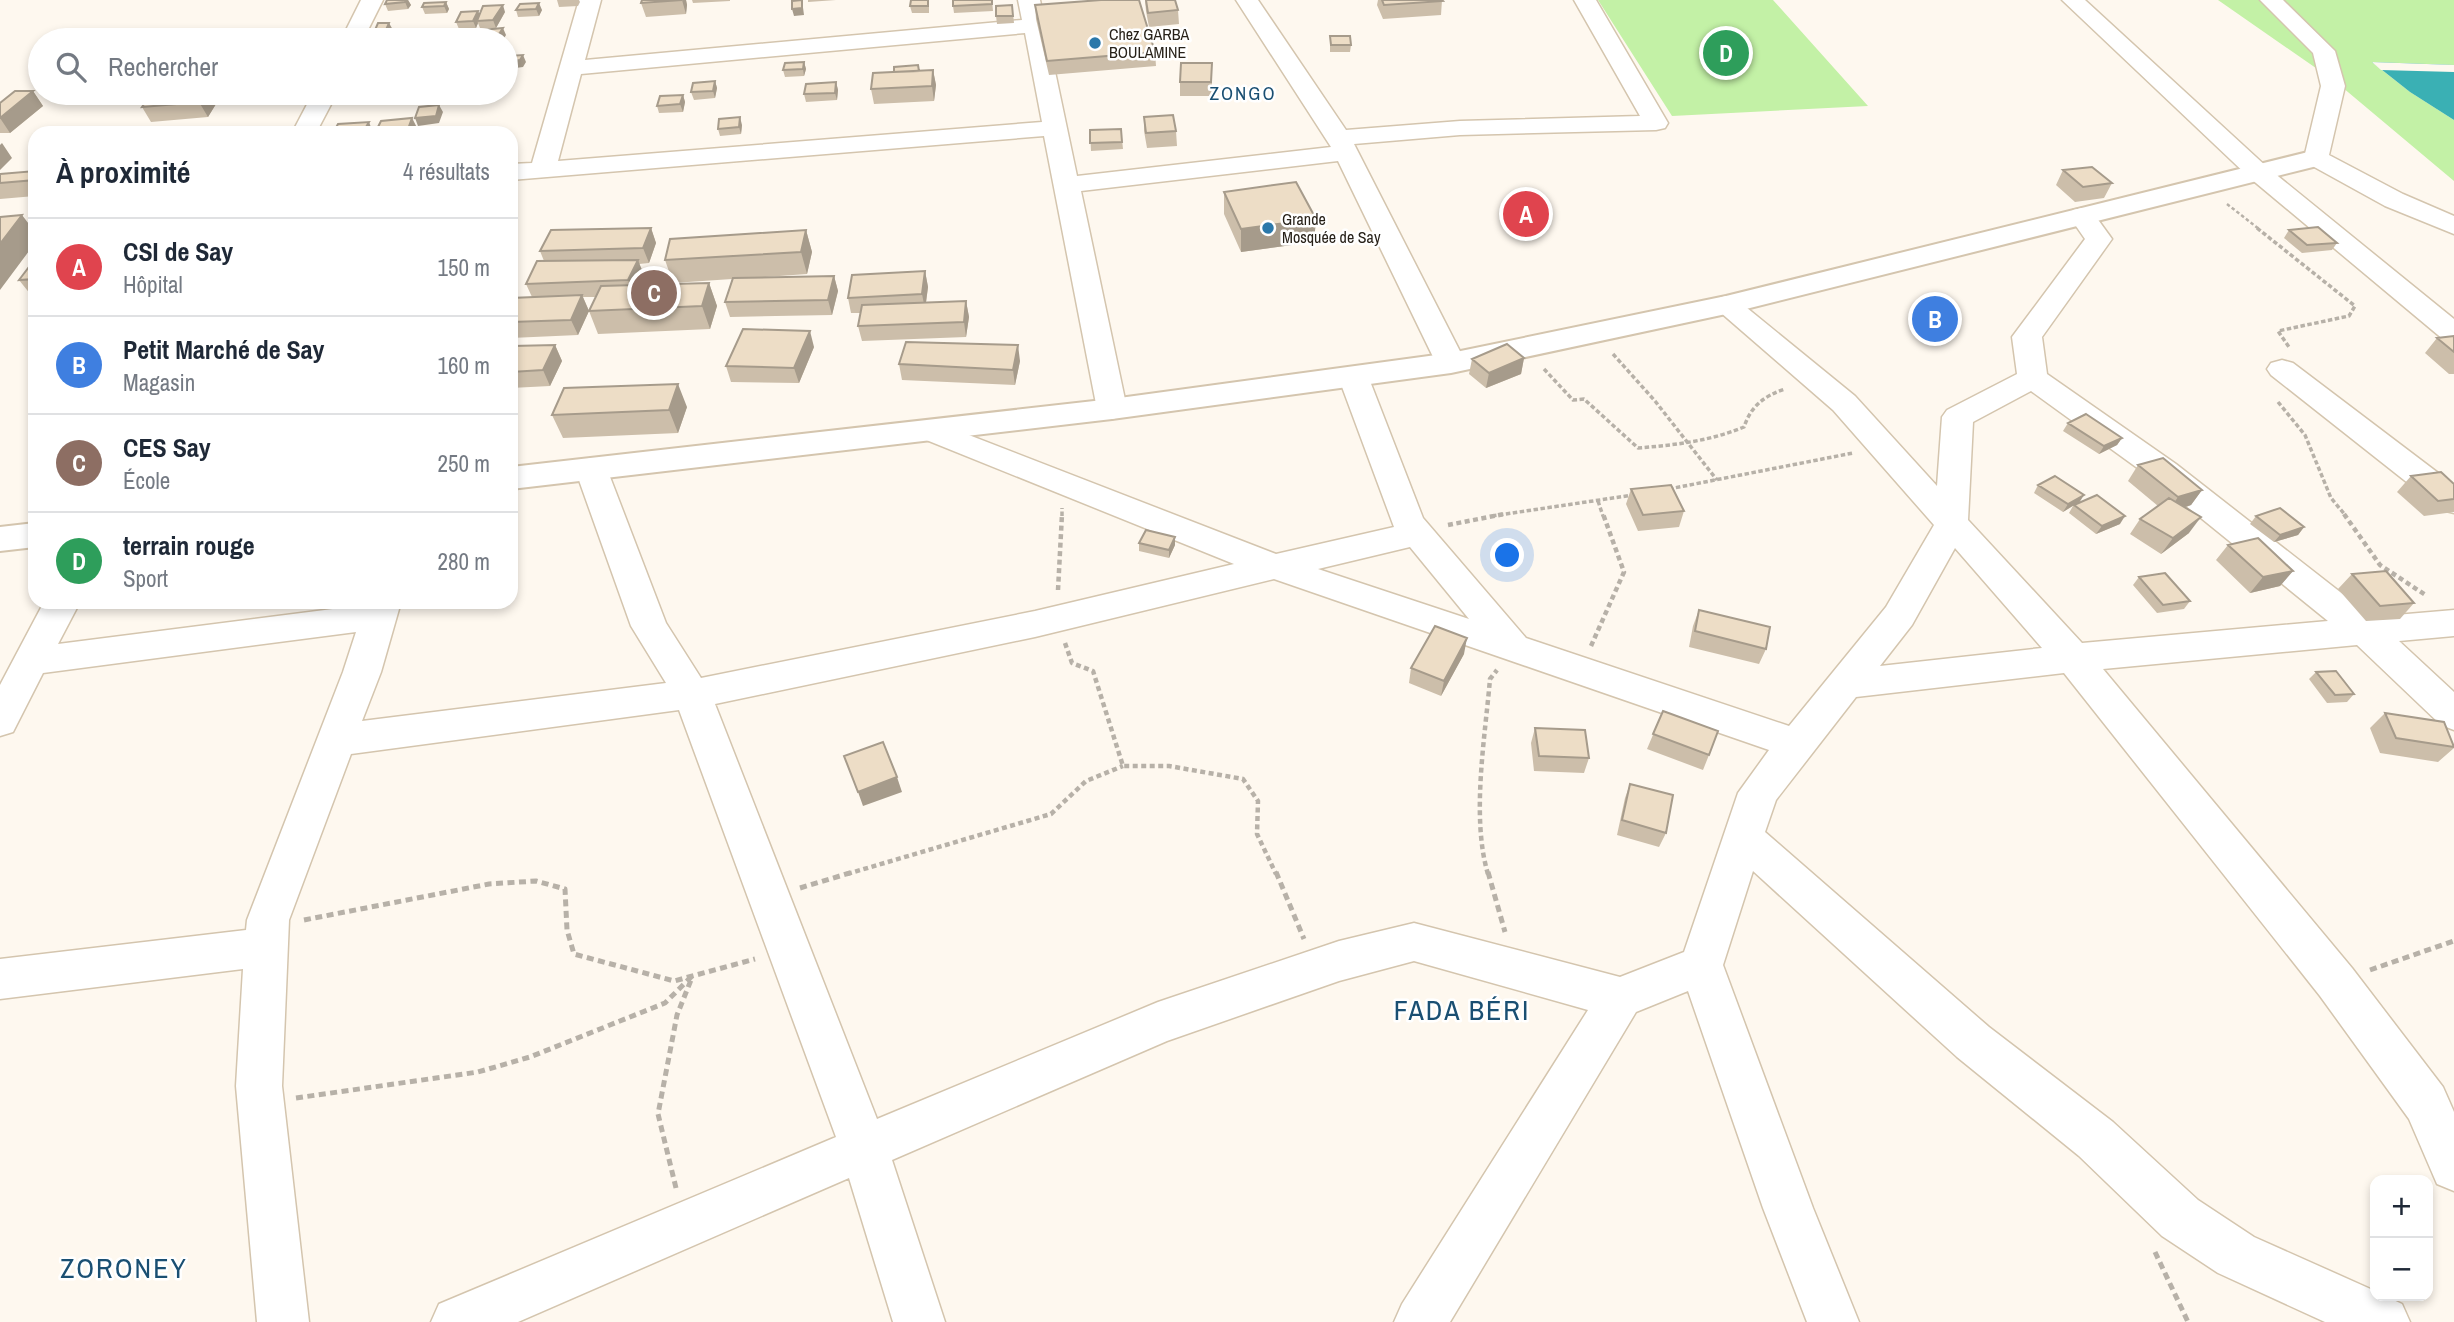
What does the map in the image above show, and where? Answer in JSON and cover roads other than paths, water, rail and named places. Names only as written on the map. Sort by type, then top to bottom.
[{"type":"street","points":[[358,28],[372,0]]},
{"type":"street","points":[[543,170],[590,0]]},
{"type":"street","points":[[1029,0],[1112,409]]},
{"type":"street","points":[[1247,0],[1342,145],[1451,363]]},
{"type":"street","points":[[1066,185],[1460,128],[1656,123],[1585,0]]},
{"type":"street","points":[[2073,0],[2259,173],[2454,334]]},
{"type":"street","points":[[2271,0],[2324,51],[2333,86],[2316,158]]},
{"type":"street","points":[[571,68],[1034,26]]},
{"type":"street","points":[[308,126],[319,105]]},
{"type":"street","points":[[518,172],[1055,128]]},
{"type":"street","points":[[518,477],[1112,409],[1451,363],[1726,305],[2316,158],[2394,200],[2454,226]]},
{"type":"street","points":[[2082,216],[2099,239],[2027,337],[2033,378],[2165,472],[2365,631],[2454,715]]},
{"type":"street","points":[[1726,305],[1844,403],[2073,658],[2336,982],[2440,1098],[2454,1167]]},
{"type":"street","points":[[2282,369],[2454,502]]},
{"type":"street","points":[[1353,376],[1408,522],[1513,648]]},
{"type":"street","points":[[1833,1322],[1788,1208],[1701,965],[1758,793],[1899,616],[1951,525],[1958,417],[2033,378]]},
{"type":"street","points":[[930,430],[1272,566],[1796,744]]},
{"type":"street","points":[[590,469],[649,626],[692,694],[865,1150],[919,1322]]},
{"type":"street","points":[[337,740],[692,694],[1056,618],[1417,533]]},
{"type":"street","points":[[0,539],[28,536]]},
{"type":"street","points":[[0,721],[58,609]]},
{"type":"street","points":[[31,661],[381,609],[337,740],[268,920],[259,1086],[282,1322]]},
{"type":"street","points":[[1845,684],[2073,658],[2454,623]]},
{"type":"street","points":[[1743,837],[1973,1042],[2096,1139],[2180,1218],[2236,1255],[2384,1322]]},
{"type":"street","points":[[0,979],[268,937]]},
{"type":"street","points":[[457,1322],[1158,1023],[1315,969],[1413,942],[1620,998]]},
{"type":"street","points":[[1420,1322],[1620,998],[1701,965]]},
{"type":"water","points":[[2372,62],[2454,65],[2454,120],[2410,92]]},
{"type":"place","name":"Chez GARBA BOULAMINE","points":[[1095,43]]},
{"type":"place","name":"terrain rouge","points":[[1726,53]]},
{"type":"place","name":"CSI de Say","points":[[1526,214]]},
{"type":"place","name":"Grande Mosquée de Say","points":[[1268,228]]},
{"type":"place","name":"CES Say","points":[[654,293]]},
{"type":"place","name":"Petit Marché de Say","points":[[1935,319]]},
{"type":"district","name":"ZONGO","points":[[1243,93]]},
{"type":"district","name":"FADA BÉRI","points":[[1462,1010]]},
{"type":"district","name":"ZORONEY","points":[[124,1268]]}]
